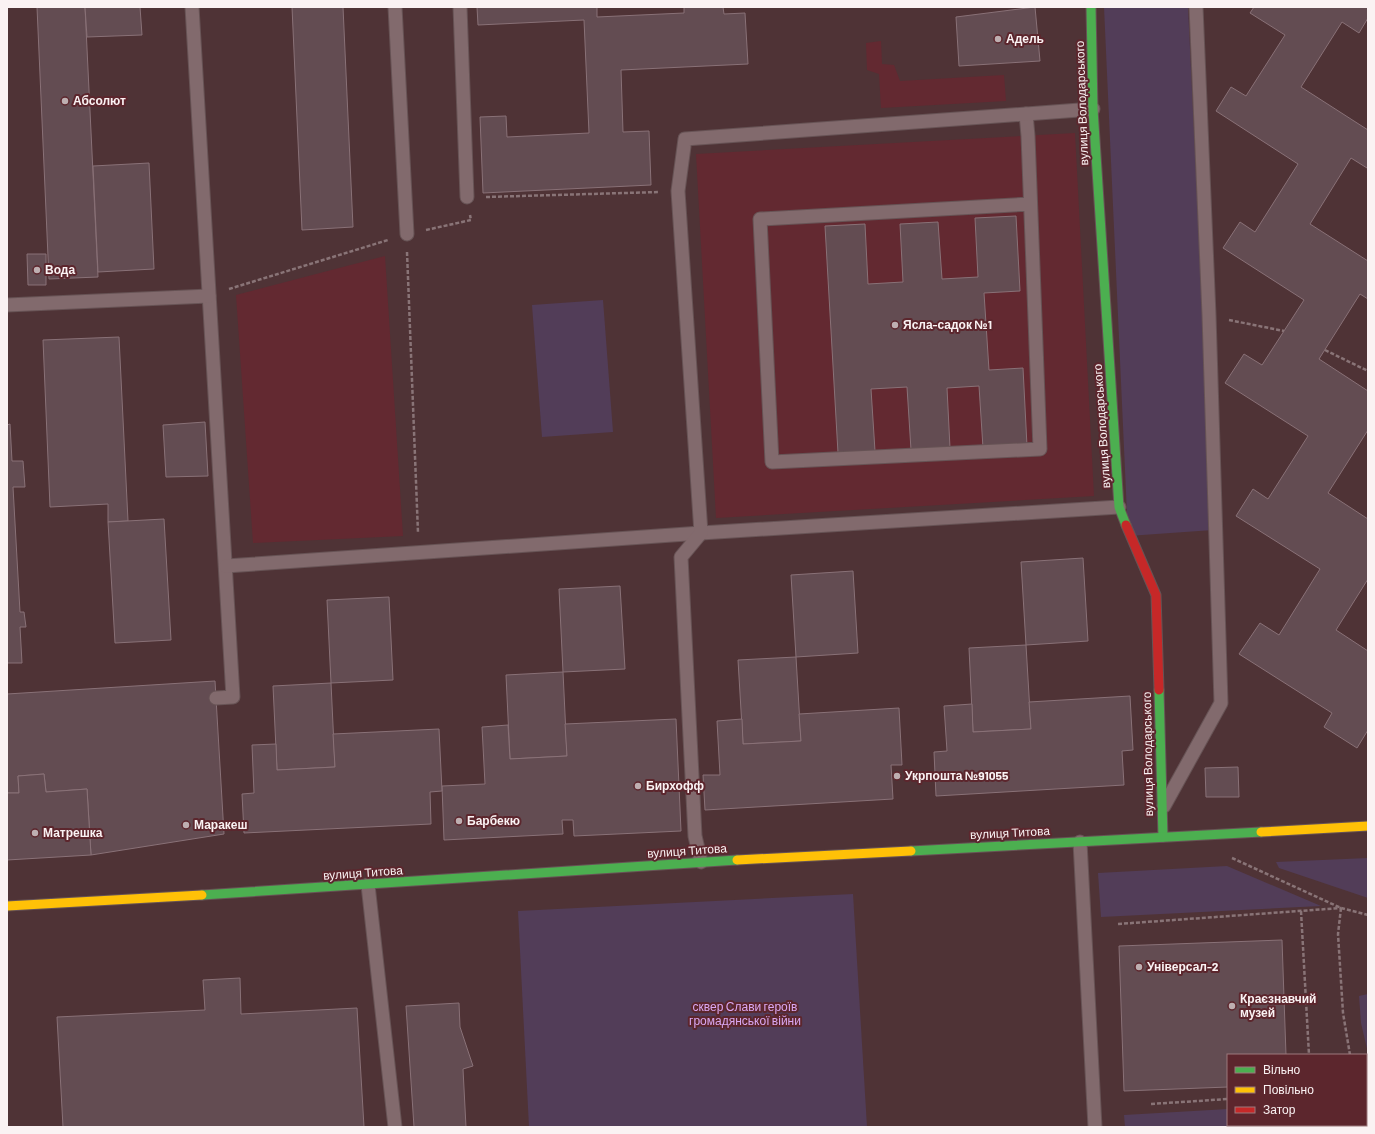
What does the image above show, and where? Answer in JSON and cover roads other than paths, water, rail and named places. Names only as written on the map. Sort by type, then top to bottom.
[{"type":"street","name":"вулиця Володарського","points":[[1091,7],[1093,109],[1119,507],[1156,595],[1163,837]]},
{"type":"street","name":"вулиця Титова","points":[[7,906],[368,885],[701,862],[1368,826]]},
{"type":"lane","points":[[192,7],[233,697],[216,698]]},
{"type":"lane","points":[[395,7],[407,234]]},
{"type":"lane","points":[[460,7],[467,197]]},
{"type":"lane","points":[[1162,810],[1222,703],[1209,315],[1196,7]]},
{"type":"lane","points":[[701,862],[695,836],[681,557],[701,533],[678,191],[685,138],[1093,109]]},
{"type":"lane","points":[[1026,114],[1030,204],[1040,449],[772,462],[760,219],[1030,204]]},
{"type":"lane","points":[[7,305],[209,296]]},
{"type":"lane","points":[[226,566],[701,533],[1119,507]]},
{"type":"lane","points":[[1080,842],[1095,1127]]},
{"type":"lane","points":[[368,885],[395,1127]]},
{"type":"place","name":"Адель","points":[[998,39]]},
{"type":"place","name":"Абсолют","points":[[65,101]]},
{"type":"place","name":"Вода","points":[[37,270]]},
{"type":"place","name":"Ясла-садок №1","points":[[895,325]]},
{"type":"place","name":"Укрпошта №91055","points":[[897,776]]},
{"type":"place","name":"Бирхофф","points":[[638,786]]},
{"type":"place","name":"Барбекю","points":[[459,821]]},
{"type":"place","name":"Маракеш","points":[[186,825]]},
{"type":"place","name":"Матрешка","points":[[35,833]]},
{"type":"place","name":"Універсал-2","points":[[1139,967]]},
{"type":"place","name":"Краєзнавчий музей","points":[[1232,1006]]},
{"type":"park label","name":"сквер Слави героїв громадянської війни","points":[[745,1014]]}]
